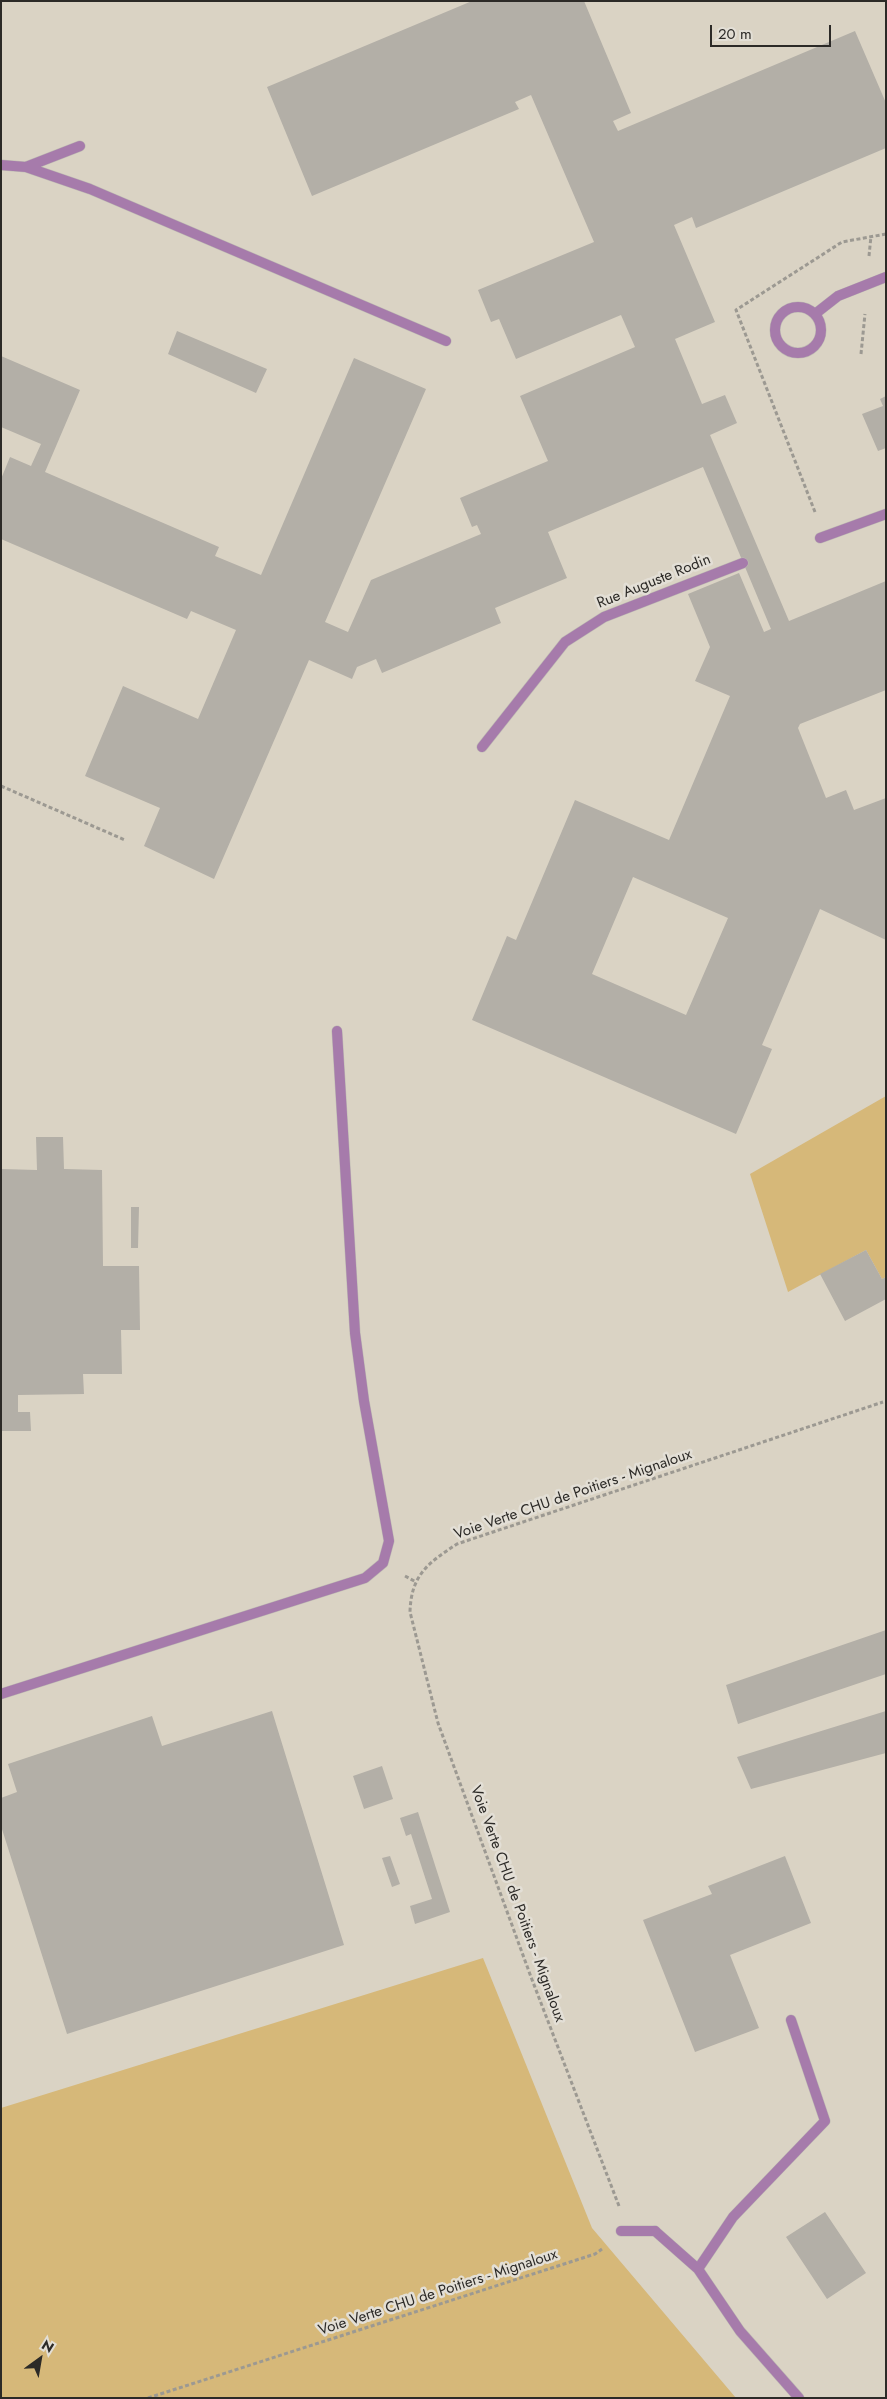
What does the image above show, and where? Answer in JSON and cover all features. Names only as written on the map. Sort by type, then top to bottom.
[{"type":"street","points":[[26,167],[80,146]]},
{"type":"street","points":[[1,165],[26,167],[90,189],[446,341]]},
{"type":"street","points":[[815,314],[838,296],[886,277]]},
{"type":"street","points":[[798,307],[808,309],[815,314],[820,321],[822,330],[814,346],[807,351],[798,353],[789,351],[782,346],[777,339],[775,330],[782,314],[798,307]]},
{"type":"street","points":[[820,538],[886,514]]},
{"type":"street","name":"Rue Auguste Rodin","points":[[482,747],[565,642],[604,617],[743,563]]},
{"type":"street","points":[[1,1694],[365,1578],[382,1563],[389,1541],[364,1401],[355,1333],[337,1031]]},
{"type":"street","points":[[698,2270],[733,2216],[825,2121],[791,2020]]},
{"type":"street","points":[[621,2230],[655,2231],[698,2270],[740,2331],[798,2398]]},
{"type":"path","points":[[818,519],[736,310],[842,242],[886,234]]},
{"type":"path","points":[[1,786],[125,840]]},
{"type":"path","name":"Voie Verte CHU de Poitiers - Mignaloux","points":[[148,2398],[595,2254],[612,2243],[621,2230],[619,2206],[531,1977],[438,1723],[410,1612],[410,1597],[416,1582],[429,1562],[457,1544],[883,1402]]},
{"type":"shaded area","points":[[1,1],[886,1],[886,2398],[1,2398]]},
{"type":"shaded area","points":[[886,1096],[886,1277],[882,1279],[866,1250],[788,1292],[750,1174]]},
{"type":"shaded area","points":[[483,1958],[592,2228],[736,2398],[1,2398],[1,2108]]},
{"type":"building","points":[[472,1],[584,1],[631,113],[613,121],[618,131],[855,31],[886,103],[886,148],[696,228],[692,217],[674,225],[715,322],[675,339],[702,404],[725,395],[737,423],[710,435],[789,621],[886,581],[886,690],[800,724],[798,728],[826,798],[846,790],[854,810],[886,798],[886,940],[820,909],[762,1045],[772,1049],[736,1134],[472,1020],[507,936],[516,940],[575,800],[669,840],[730,696],[695,681],[710,647],[688,594],[739,573],[764,632],[771,629],[703,467],[548,532],[567,578],[495,608],[501,623],[382,673],[376,659],[357,667],[352,679],[309,660],[214,879],[144,846],[160,808],[85,776],[123,686],[198,719],[236,630],[191,611],[187,619],[1,539],[1,479],[10,457],[31,466],[41,444],[1,427],[1,356],[80,390],[45,472],[219,547],[215,556],[261,575],[354,358],[426,389],[325,622],[348,632],[371,580],[481,534],[477,525],[472,527],[460,498],[548,461],[520,396],[635,347],[621,315],[516,359],[499,319],[491,322],[478,290],[594,242],[531,95],[515,102],[519,109],[312,196],[267,87]],"holes":[[[633,877],[728,918],[686,1015],[592,974]]]},
{"type":"building","points":[[177,331],[267,369],[256,393],[168,354]]},
{"type":"building","points":[[886,396],[886,448],[878,451],[862,414],[883,406],[880,399]]},
{"type":"building","points":[[36,1137],[63,1137],[64,1169],[102,1170],[103,1266],[139,1266],[140,1330],[121,1330],[122,1374],[83,1374],[84,1394],[18,1395],[18,1412],[30,1412],[31,1431],[1,1431],[1,1169],[37,1170]]},
{"type":"building","points":[[131,1207],[139,1207],[138,1248],[131,1248]]},
{"type":"building","points":[[866,1250],[882,1279],[886,1277],[886,1299],[845,1321],[820,1274]]},
{"type":"building","points":[[886,1630],[886,1674],[738,1724],[726,1685]]},
{"type":"building","points":[[272,1711],[344,1945],[67,2034],[1,1826],[1,1798],[17,1792],[8,1764],[152,1716],[162,1746]]},
{"type":"building","points":[[886,1711],[886,1753],[751,1789],[737,1757]]},
{"type":"building","points":[[382,1766],[393,1799],[364,1809],[353,1776]]},
{"type":"building","points":[[418,1812],[450,1912],[415,1924],[410,1906],[432,1899],[411,1834],[406,1836],[400,1818]]},
{"type":"building","points":[[390,1856],[400,1884],[392,1887],[382,1858]]},
{"type":"building","points":[[785,1856],[811,1923],[730,1955],[759,2028],[695,2052],[643,1920],[712,1894],[708,1886]]},
{"type":"building","points":[[825,2212],[866,2273],[827,2299],[786,2237]]}]
